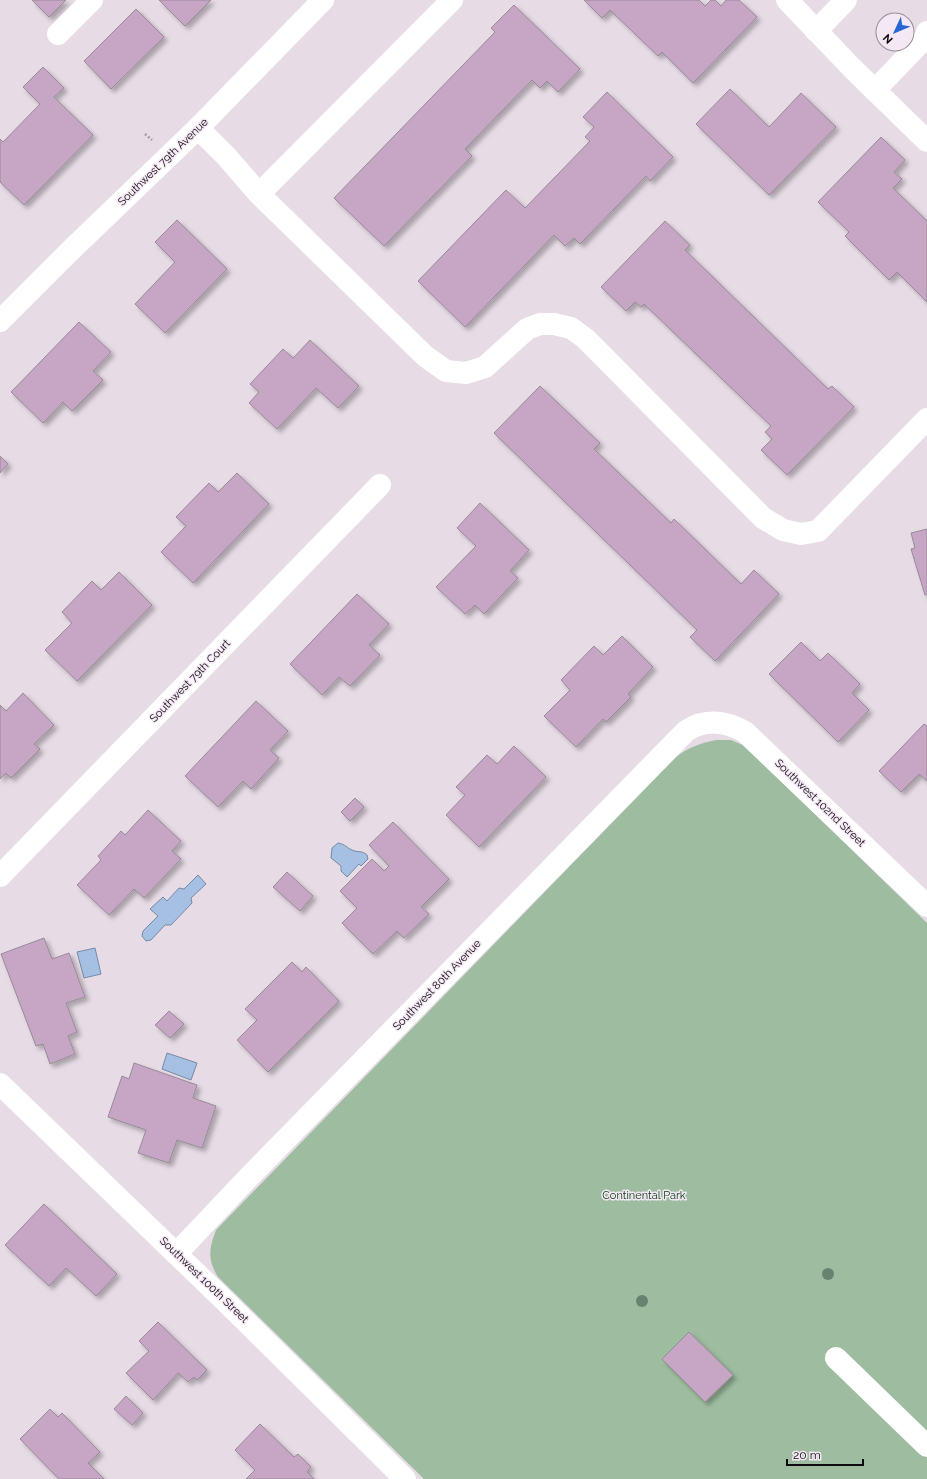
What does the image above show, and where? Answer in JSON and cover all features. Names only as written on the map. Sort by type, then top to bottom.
[{"type":"street","points":[[58,34],[92,0]]},
{"type":"street","points":[[259,194],[452,0]]},
{"type":"street","points":[[787,0],[816,31],[927,141]]},
{"type":"street","points":[[816,31],[846,0]]},
{"type":"street","name":"Southwest 79th Avenue","points":[[0,321],[70,251],[198,128],[320,1]]},
{"type":"street","points":[[875,90],[925,38],[927,32]]},
{"type":"street","points":[[198,128],[226,156],[259,194],[425,356],[446,371],[466,373],[485,368],[527,329],[540,324],[554,324],[571,328],[586,339],[763,518],[784,530],[801,534],[818,531],[927,419]]},
{"type":"street","name":"Southwest 79th Court","points":[[0,876],[380,486]]},
{"type":"street","name":"Southwest 102nd Street","points":[[702,723],[726,723],[745,732],[927,906]]},
{"type":"street","name":"Southwest 80th Avenue","points":[[176,1254],[245,1181],[686,731],[702,723]]},
{"type":"street","name":"Southwest 100th Street","points":[[0,1084],[405,1479]]},
{"type":"street","points":[[836,1358],[927,1446]]},
{"type":"green space","name":"Continental Park","points":[[716,740],[731,740],[745,746],[927,923],[927,1479],[424,1479],[218,1277],[214,1271],[210,1254],[216,1230],[676,757],[695,746]]},
{"type":"water","points":[[338,843],[367,855],[368,859],[361,866],[359,864],[347,877],[341,871],[341,866],[331,858],[332,848]]},
{"type":"water","points":[[198,875],[206,884],[191,898],[192,903],[171,925],[165,925],[151,940],[146,941],[142,936],[143,931],[158,916],[150,909],[163,897],[167,901],[179,888],[184,889]]},
{"type":"water","points":[[95,948],[101,974],[84,978],[77,952]]},
{"type":"water","points":[[167,1053],[197,1063],[191,1080],[162,1069]]},
{"type":"building","points":[[32,0],[66,0],[49,17]]},
{"type":"building","points":[[159,0],[211,0],[185,26]]},
{"type":"building","points":[[584,0],[699,0],[705,6],[711,0],[715,0],[721,6],[726,0],[739,0],[757,17],[693,83],[662,52],[658,56],[610,10],[602,18]]},
{"type":"building","points":[[514,5],[580,69],[558,92],[547,81],[540,88],[532,80],[465,149],[472,156],[384,246],[334,198],[495,32],[491,28]]},
{"type":"building","points":[[136,9],[164,37],[111,89],[84,61]]},
{"type":"building","points":[[43,67],[64,88],[54,97],[93,135],[24,205],[0,182],[0,139],[3,142],[40,104],[23,87]]},
{"type":"building","points":[[730,89],[769,127],[801,93],[836,127],[769,195],[696,124]]},
{"type":"building","points":[[607,92],[673,157],[650,181],[646,176],[580,244],[574,238],[565,246],[554,235],[465,327],[418,281],[506,190],[525,208],[590,141],[585,137],[594,127],[583,117]]},
{"type":"building","points":[[881,137],[905,160],[894,172],[902,179],[893,188],[927,221],[927,302],[897,272],[889,280],[845,236],[849,232],[818,202]]},
{"type":"building","points":[[177,220],[227,269],[165,333],[135,304],[175,262],[155,242]]},
{"type":"building","points":[[665,221],[690,245],[685,250],[828,389],[832,386],[854,407],[787,475],[761,450],[772,439],[765,432],[771,426],[644,304],[641,307],[635,302],[626,311],[601,287]]},
{"type":"building","points":[[79,322],[111,352],[93,371],[103,380],[72,411],[63,402],[43,423],[11,392]]},
{"type":"building","points":[[310,340],[359,386],[338,408],[316,388],[277,429],[249,403],[259,392],[250,384],[283,349],[293,358]]},
{"type":"building","points":[[540,386],[600,443],[594,449],[671,523],[674,519],[741,584],[754,570],[779,594],[715,661],[690,637],[697,630],[494,433]]},
{"type":"building","points":[[0,456],[8,464],[0,473]]},
{"type":"building","points":[[237,473],[269,504],[193,583],[161,552],[186,526],[176,517],[209,483],[218,492]]},
{"type":"building","points":[[480,503],[529,550],[510,571],[518,578],[484,614],[475,605],[465,614],[436,587],[476,546],[457,528]]},
{"type":"building","points":[[927,529],[927,594],[925,595],[911,549],[915,548],[911,533]]},
{"type":"building","points":[[119,572],[152,605],[77,681],[45,650],[72,623],[62,612],[92,581],[101,590]]},
{"type":"building","points":[[357,594],[389,624],[369,645],[380,655],[350,686],[339,677],[322,695],[290,664]]},
{"type":"building","points":[[622,636],[653,667],[628,694],[631,697],[606,722],[603,719],[576,747],[544,716],[570,690],[561,680],[594,646],[603,655]]},
{"type":"building","points":[[801,642],[820,661],[828,653],[860,684],[852,693],[869,710],[838,742],[769,674]]},
{"type":"building","points":[[23,693],[54,725],[34,744],[40,749],[11,778],[6,773],[0,779],[0,705],[6,711]]},
{"type":"building","points":[[256,701],[288,731],[270,750],[279,758],[251,789],[243,781],[218,807],[185,776]]},
{"type":"building","points":[[924,724],[927,726],[927,781],[919,774],[901,792],[879,771]]},
{"type":"building","points":[[514,746],[546,777],[479,847],[446,815],[465,795],[456,787],[487,755],[497,764]]},
{"type":"building","points":[[355,798],[364,807],[350,821],[341,812]]},
{"type":"building","points":[[148,810],[181,841],[172,851],[181,859],[144,898],[134,889],[109,915],[77,885],[101,860],[98,856],[121,831],[125,835]]},
{"type":"building","points":[[393,822],[449,879],[421,907],[429,914],[404,938],[397,931],[373,954],[342,923],[357,908],[340,891],[372,859],[384,871],[389,866],[369,845]]},
{"type":"building","points":[[287,872],[313,896],[300,911],[273,887]]},
{"type":"building","points":[[44,938],[52,959],[69,953],[85,997],[66,1003],[77,1032],[68,1036],[75,1054],[50,1064],[43,1044],[36,1046],[1,954]]},
{"type":"building","points":[[292,962],[302,972],[306,967],[339,1001],[268,1072],[237,1040],[257,1020],[245,1009]]},
{"type":"building","points":[[169,1011],[184,1024],[170,1038],[155,1025]]},
{"type":"building","points":[[134,1063],[197,1085],[193,1098],[216,1106],[202,1148],[177,1140],[169,1163],[138,1153],[146,1130],[108,1117],[122,1076],[129,1079]]},
{"type":"building","points":[[44,1204],[117,1274],[96,1296],[66,1268],[49,1286],[5,1245]]},
{"type":"building","points":[[158,1322],[207,1370],[197,1380],[194,1377],[188,1382],[178,1373],[153,1400],[126,1373],[149,1351],[139,1341]]},
{"type":"building","points":[[689,1332],[733,1375],[705,1402],[662,1359]]},
{"type":"building","points":[[126,1396],[143,1413],[132,1425],[114,1409]]},
{"type":"building","points":[[50,1409],[58,1417],[62,1413],[100,1452],[88,1463],[104,1479],[59,1479],[20,1439]]},
{"type":"building","points":[[260,1424],[294,1457],[298,1454],[311,1467],[307,1472],[314,1479],[246,1479],[255,1470],[235,1450]]}]
